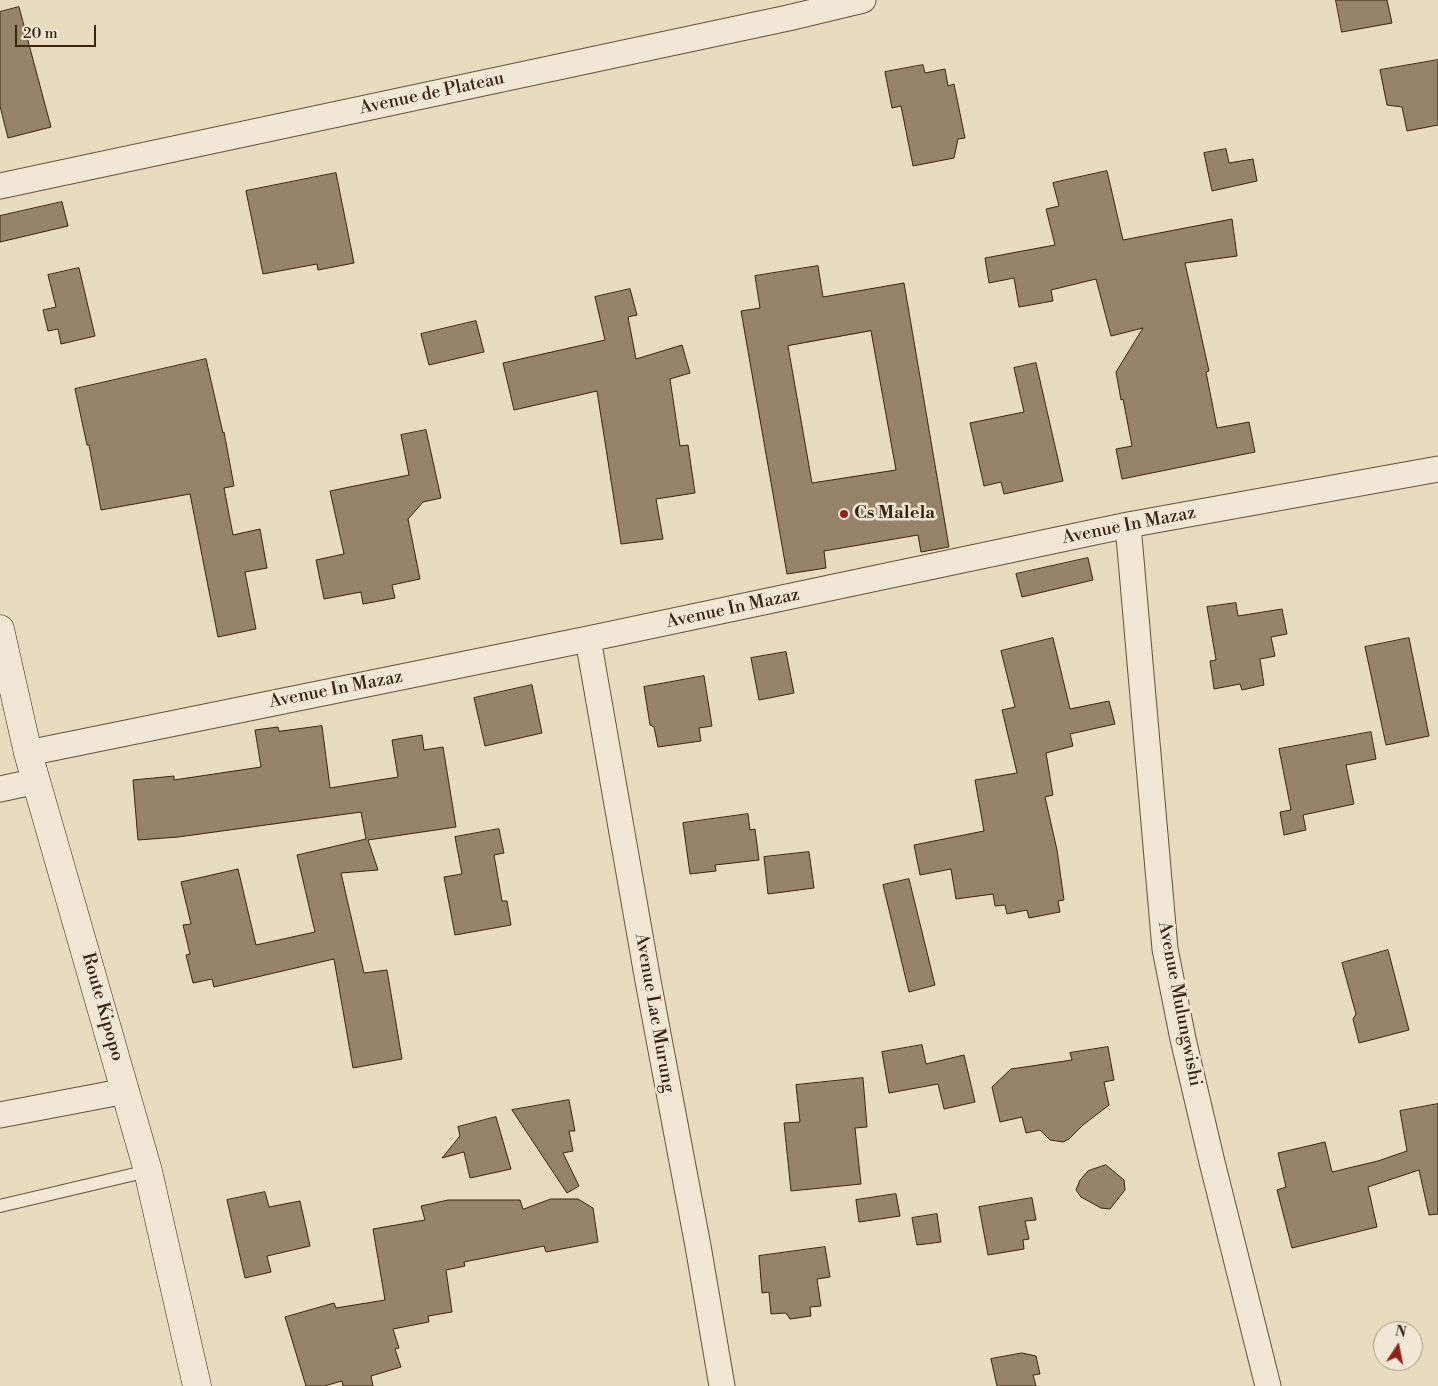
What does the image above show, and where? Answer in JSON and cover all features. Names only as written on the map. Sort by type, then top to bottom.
[{"type":"main road","name":"Route Kipopo","points":[[0,629],[28,753],[148,1171],[197,1386]]},
{"type":"street","name":"Avenue de Plateau","points":[[0,186],[863,0]]},
{"type":"street","name":"Avenue In Mazaz","points":[[28,753],[588,639],[1128,525],[1438,469]]},
{"type":"street","name":"Avenue Mulungwishi","points":[[1128,525],[1165,949],[1183,1039],[1211,1158],[1268,1386]]},
{"type":"street","name":"Avenue Lac Murung","points":[[588,639],[722,1386]]},
{"type":"street","points":[[0,789],[37,781]]},
{"type":"street","points":[[0,1115],[126,1091]]},
{"type":"lane","points":[[0,1206],[148,1171]]},
{"type":"building","points":[[1336,0],[1387,0],[1392,23],[1342,32]]},
{"type":"building","points":[[19,7],[51,127],[8,138],[0,106],[0,12]]},
{"type":"building","points":[[1438,60],[1438,125],[1407,131],[1402,107],[1387,105],[1380,70]]},
{"type":"building","points":[[923,65],[925,73],[945,69],[948,86],[954,84],[965,138],[958,139],[954,158],[913,166],[901,106],[892,108],[885,72]]},
{"type":"building","points":[[1226,149],[1229,163],[1253,159],[1257,181],[1212,191],[1204,153]]},
{"type":"building","points":[[1107,171],[1123,240],[1232,219],[1237,256],[1185,263],[1209,371],[1206,372],[1217,428],[1249,422],[1255,452],[1122,479],[1116,449],[1132,446],[1116,372],[1143,328],[1111,336],[1096,279],[1051,290],[1053,301],[1019,307],[1014,278],[989,283],[985,258],[1055,245],[1046,209],[1059,206],[1053,183]]},
{"type":"building","points":[[336,173],[354,263],[318,270],[317,264],[263,274],[246,191]]},
{"type":"building","points":[[62,202],[68,226],[0,242],[0,216]]},
{"type":"building","points":[[818,266],[823,297],[904,283],[949,547],[921,552],[918,535],[824,551],[826,568],[787,574],[741,311],[760,308],[755,276]],"holes":[[[871,331],[896,470],[812,483],[788,346]]]},
{"type":"building","points":[[79,268],[95,336],[61,344],[58,329],[48,331],[43,310],[56,307],[48,275]]},
{"type":"building","points":[[630,289],[637,315],[628,317],[636,359],[682,345],[690,373],[670,379],[680,446],[688,445],[695,493],[656,499],[663,539],[621,544],[597,391],[514,410],[503,363],[605,340],[595,297]]},
{"type":"building","points":[[476,321],[484,352],[429,365],[421,334]]},
{"type":"building","points":[[206,359],[224,432],[234,486],[224,488],[233,535],[260,529],[267,568],[245,572],[256,629],[218,637],[190,494],[101,510],[89,445],[87,445],[75,389]]},
{"type":"building","points":[[1036,363],[1063,481],[1004,494],[1001,482],[984,486],[970,423],[1024,412],[1014,368]]},
{"type":"building","points":[[426,430],[441,498],[423,502],[408,519],[420,579],[392,585],[395,598],[363,604],[361,592],[324,599],[316,560],[344,554],[330,491],[409,475],[401,435]]},
{"type":"building","points":[[1088,558],[1093,580],[1022,597],[1016,574]]},
{"type":"building","points":[[1236,603],[1238,616],[1282,609],[1287,634],[1271,637],[1275,656],[1260,659],[1264,685],[1242,690],[1240,684],[1214,689],[1210,661],[1216,660],[1207,607]]},
{"type":"building","points":[[1053,638],[1070,709],[1109,701],[1115,724],[1070,734],[1073,746],[1046,753],[1053,795],[1045,797],[1057,850],[1064,900],[1058,901],[1060,912],[1029,918],[1027,910],[1007,914],[1005,905],[995,906],[993,894],[956,899],[951,869],[920,875],[914,845],[984,831],[975,780],[1017,773],[1002,710],[1015,707],[1001,651]]},
{"type":"building","points":[[1409,638],[1429,736],[1386,745],[1365,647]]},
{"type":"building","points":[[786,652],[794,693],[759,700],[751,658]]},
{"type":"building","points":[[704,676],[712,726],[699,728],[701,741],[658,747],[654,727],[650,725],[644,687]]},
{"type":"building","points":[[532,685],[542,733],[485,746],[474,698]]},
{"type":"building","points":[[322,726],[330,788],[398,777],[392,740],[422,735],[424,750],[443,747],[456,827],[368,840],[378,870],[341,873],[364,973],[387,970],[402,1059],[353,1068],[334,959],[214,987],[212,979],[193,983],[186,955],[190,954],[183,925],[191,924],[181,882],[238,869],[256,945],[315,932],[297,855],[366,839],[361,812],[178,837],[138,840],[133,780],[174,776],[174,780],[261,767],[255,730],[278,727],[279,731]]},
{"type":"building","points":[[1371,732],[1376,759],[1346,765],[1354,804],[1303,815],[1306,830],[1284,835],[1280,812],[1291,810],[1279,749]]},
{"type":"building","points":[[748,814],[750,830],[755,829],[759,860],[715,865],[716,871],[690,874],[683,823]]},
{"type":"building","points":[[499,829],[504,853],[494,855],[502,901],[507,901],[511,925],[455,935],[444,877],[462,874],[455,837]]},
{"type":"building","points":[[809,852],[814,888],[768,894],[764,857]]},
{"type":"building","points":[[909,879],[935,985],[909,992],[883,885]]},
{"type":"building","points":[[1388,950],[1409,1030],[1359,1043],[1353,1019],[1356,1014],[1342,963]]},
{"type":"building","points":[[922,1045],[926,1064],[964,1055],[975,1102],[944,1109],[938,1084],[889,1093],[882,1052]]},
{"type":"building","points":[[1108,1047],[1114,1080],[1104,1082],[1109,1105],[1083,1125],[1069,1139],[1063,1142],[1050,1140],[1040,1130],[1026,1133],[1022,1117],[1000,1122],[992,1087],[1011,1069],[1072,1060],[1070,1053]]},
{"type":"building","points":[[863,1078],[867,1127],[855,1128],[861,1184],[791,1191],[784,1123],[800,1122],[796,1085]]},
{"type":"building","points":[[569,1100],[575,1131],[569,1131],[573,1151],[563,1153],[579,1186],[567,1193],[512,1110]]},
{"type":"building","points":[[1438,1104],[1438,1214],[1429,1215],[1419,1170],[1368,1187],[1377,1227],[1292,1248],[1277,1190],[1286,1187],[1278,1153],[1325,1142],[1332,1172],[1378,1161],[1407,1151],[1400,1111]]},
{"type":"building","points":[[496,1117],[511,1169],[470,1178],[464,1152],[442,1158],[460,1136],[458,1127]]},
{"type":"building","points":[[1106,1165],[1124,1180],[1125,1190],[1110,1209],[1101,1208],[1081,1197],[1076,1190],[1080,1180],[1088,1171]]},
{"type":"building","points":[[265,1192],[269,1207],[300,1201],[310,1246],[267,1256],[271,1272],[245,1278],[227,1200]]},
{"type":"building","points":[[896,1194],[900,1216],[859,1222],[856,1200]]},
{"type":"building","points":[[1032,1198],[1036,1220],[1025,1221],[1029,1239],[1023,1240],[1024,1249],[988,1255],[979,1207]]},
{"type":"building","points":[[551,1199],[578,1199],[593,1208],[598,1242],[546,1252],[544,1246],[464,1262],[465,1266],[446,1270],[452,1312],[428,1316],[429,1322],[393,1329],[399,1348],[395,1349],[401,1367],[371,1376],[373,1386],[343,1386],[342,1381],[324,1386],[306,1386],[285,1317],[334,1303],[336,1308],[385,1300],[373,1229],[425,1220],[421,1206],[448,1200],[520,1200],[523,1209]]},
{"type":"building","points":[[937,1214],[941,1242],[917,1245],[912,1218]]},
{"type":"building","points":[[825,1247],[830,1277],[817,1279],[821,1306],[810,1307],[811,1316],[790,1319],[786,1313],[771,1314],[769,1292],[762,1293],[759,1256]]},
{"type":"building","points":[[1022,1353],[1036,1356],[1040,1374],[1033,1375],[1036,1386],[997,1386],[991,1359]]},
{"type":"place","name":"Cs Malela","points":[[844,514]]}]
